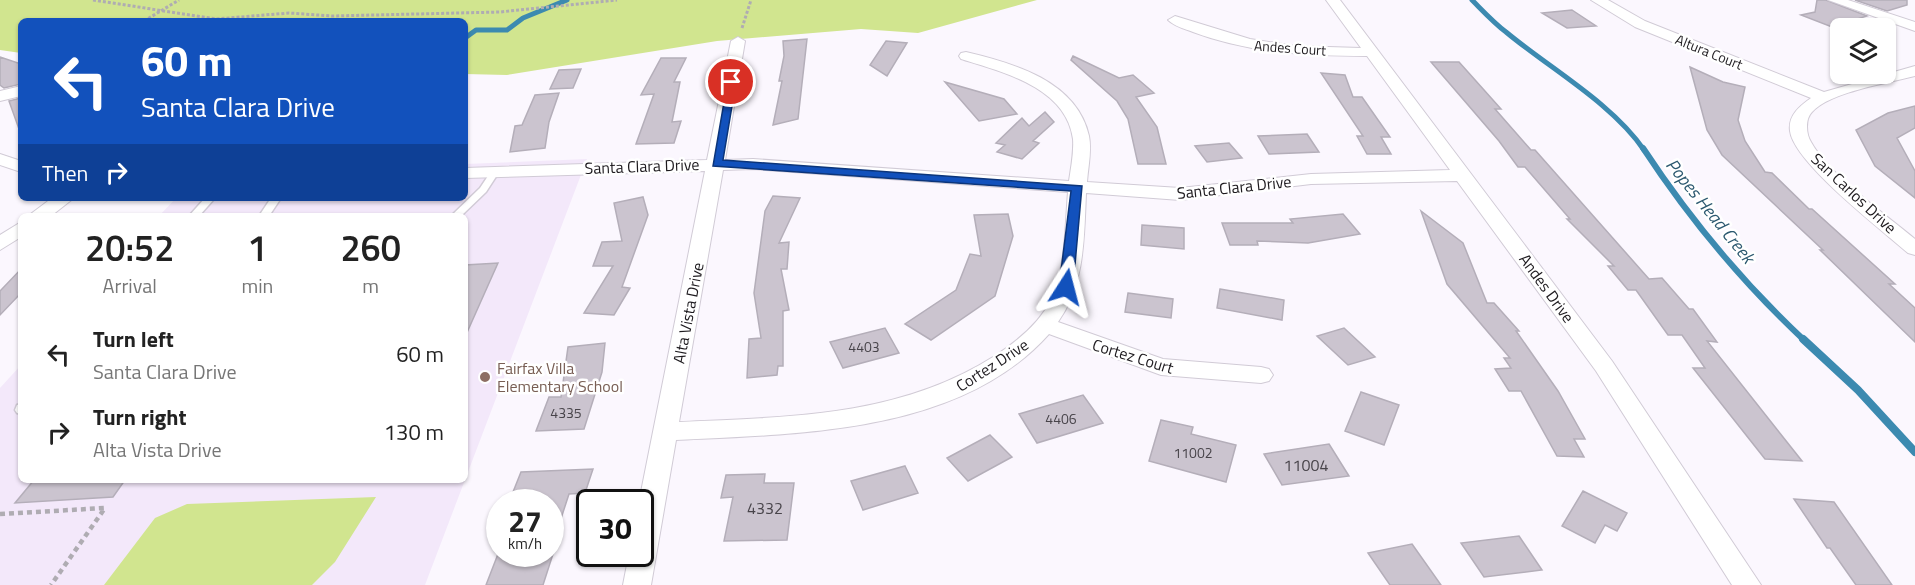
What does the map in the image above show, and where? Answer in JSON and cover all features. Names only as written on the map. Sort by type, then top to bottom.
[{"type":"street","name":"Andes Drive","points":[[1333,0],[1604,366],[1747,585]]},
{"type":"street","name":"Altura Court","points":[[1598,0],[1640,24],[1823,97]]},
{"type":"street","points":[[1834,0],[1915,27]]},
{"type":"street","name":"Andes Court","points":[[1175,20],[1222,39],[1254,47],[1297,52],[1372,52]]},
{"type":"street","name":"Alta Vista Drive","points":[[637,585],[738,41]]},
{"type":"street","name":"Cortez Drive","points":[[666,432],[840,422],[906,408],[969,383],[1005,361],[1034,339],[1045,325],[1066,287],[1078,188],[1081,135],[1076,119],[1065,104],[1046,88],[1024,75],[966,56]]},
{"type":"street","name":"San Carlos Drive","points":[[1915,71],[1823,97],[1809,104],[1798,121],[1803,143],[1827,173],[1915,249]]},
{"type":"street","points":[[0,96],[18,92]]},
{"type":"street","points":[[0,159],[18,166]]},
{"type":"street","name":"Santa Clara Drive","points":[[468,173],[717,163],[1180,194],[1311,180],[1464,175]]},
{"type":"street","points":[[42,213],[60,201]]},
{"type":"street","points":[[0,244],[18,230]]},
{"type":"street","name":"Cortez Court","points":[[1045,325],[1161,367],[1261,375]]},
{"type":"lane","points":[[459,213],[483,190],[495,172]]},
{"type":"lane","points":[[197,213],[207,201]]},
{"type":"path","points":[[93,0],[112,5],[209,18]]},
{"type":"path","points":[[149,18],[179,0]]},
{"type":"path","points":[[228,18],[289,13],[332,16],[500,12],[617,0]]},
{"type":"path","points":[[738,41],[751,0]]},
{"type":"path","points":[[0,514],[105,508],[51,585]]},
{"type":"shaded area","points":[[587,159],[468,472],[468,213],[162,213],[173,201],[468,201],[468,164]]},
{"type":"shaded area","name":"Fairfax Villa Elementary School","points":[[18,368],[18,483],[464,483],[425,585],[0,585],[0,388]]},
{"type":"green space","points":[[0,0],[1037,0],[918,33],[861,29],[717,41],[507,75],[468,74],[468,18],[18,18],[18,53],[0,50]]},
{"type":"green space","points":[[376,497],[335,562],[312,585],[104,585],[155,518],[187,504]]},
{"type":"building","points":[[1817,0],[1826,0],[1867,16],[1830,18],[1830,26],[1801,15],[1815,12]]},
{"type":"building","points":[[1855,0],[1907,0],[1907,5],[1887,11]]},
{"type":"building","points":[[1572,10],[1596,26],[1567,28],[1542,13]]},
{"type":"building","points":[[807,39],[798,119],[773,125],[782,81],[779,81],[784,56],[783,41]]},
{"type":"building","points":[[886,41],[907,43],[887,76],[870,65]]},
{"type":"building","points":[[1073,56],[1119,78],[1133,75],[1154,93],[1136,97],[1157,127],[1166,164],[1138,164],[1128,119],[1117,101],[1071,60]]},
{"type":"building","points":[[0,57],[18,63],[18,85],[4,88],[0,85]]},
{"type":"building","points":[[661,58],[686,58],[674,82],[680,82],[672,122],[681,121],[674,143],[636,144],[654,94],[641,95]]},
{"type":"building","points":[[1431,62],[1459,62],[1501,109],[1495,109],[1531,150],[1535,150],[1649,279],[1662,278],[1689,309],[1693,309],[1717,342],[1707,341],[1802,461],[1765,459],[1693,368],[1705,368],[1682,335],[1668,335],[1636,290],[1628,290],[1608,266],[1614,266],[1567,219],[1570,219],[1525,167],[1518,167],[1499,141]]},
{"type":"building","points":[[1690,67],[1723,82],[1745,87],[1738,120],[1745,141],[1765,172],[1772,173],[1809,209],[1812,209],[1895,284],[1889,284],[1915,308],[1915,342],[1820,250],[1823,250],[1722,155],[1707,130]]},
{"type":"building","points":[[581,69],[573,88],[550,89],[559,70]]},
{"type":"building","points":[[1321,73],[1345,75],[1353,97],[1362,97],[1390,137],[1381,137],[1391,154],[1367,154],[1357,136],[1363,136]]},
{"type":"building","points":[[945,82],[1004,99],[1017,114],[979,121]]},
{"type":"building","points":[[559,93],[549,122],[545,148],[510,152],[515,126],[522,125],[535,95]]},
{"type":"building","points":[[18,99],[18,126],[9,101]]},
{"type":"building","points":[[1915,106],[1915,128],[1897,138],[1915,171],[1915,198],[1875,166],[1856,130],[1888,113]]},
{"type":"building","points":[[1045,112],[1054,122],[1033,141],[1039,143],[1022,159],[997,152],[1005,145],[996,143],[1022,118],[1029,126]]},
{"type":"building","points":[[1307,134],[1319,152],[1269,154],[1258,136]]},
{"type":"building","points":[[1229,143],[1242,158],[1207,162],[1195,146]]},
{"type":"building","points":[[773,196],[800,198],[779,243],[789,242],[787,269],[781,269],[789,310],[783,311],[783,366],[778,366],[777,375],[747,378],[749,339],[761,338],[754,293],[765,211]]},
{"type":"building","points":[[643,197],[648,215],[622,287],[630,288],[614,315],[584,313],[613,266],[593,266],[602,242],[622,241],[614,203]]},
{"type":"building","points":[[1421,211],[1463,243],[1487,303],[1494,303],[1519,331],[1516,331],[1558,391],[1585,439],[1574,439],[1584,457],[1557,456],[1521,391],[1509,391],[1495,369],[1511,368],[1504,358],[1510,358],[1447,284]]},
{"type":"building","points":[[1008,214],[1013,236],[995,296],[931,340],[905,324],[956,290],[970,254],[981,256],[974,215]]},
{"type":"building","points":[[1343,214],[1360,234],[1308,243],[1257,241],[1258,245],[1230,245],[1222,223],[1293,223],[1290,219]]},
{"type":"building","points":[[1142,225],[1184,228],[1184,249],[1141,245]]},
{"type":"building","points":[[498,263],[468,330],[468,265]]},
{"type":"building","points":[[18,272],[18,296],[0,315],[0,291]]},
{"type":"building","points":[[1220,289],[1284,300],[1282,320],[1217,308]]},
{"type":"building","points":[[1128,293],[1173,299],[1171,318],[1125,312]]},
{"type":"building","points":[[885,328],[899,353],[843,368],[830,342]]},
{"type":"building","points":[[1344,328],[1375,357],[1348,365],[1317,336]]},
{"type":"building","points":[[605,343],[602,372],[584,429],[536,431],[549,397],[561,397],[568,347]]},
{"type":"building","points":[[1361,392],[1399,405],[1384,445],[1345,431]]},
{"type":"building","points":[[1083,395],[1103,423],[1037,443],[1019,414]]},
{"type":"building","points":[[1161,420],[1193,427],[1191,434],[1236,445],[1226,482],[1149,461]]},
{"type":"building","points":[[990,435],[1012,457],[968,481],[947,458]]},
{"type":"building","points":[[1329,444],[1349,476],[1282,485],[1264,454]]},
{"type":"building","points":[[905,466],[918,493],[863,510],[851,481]]},
{"type":"building","points":[[593,469],[586,489],[576,489],[576,494],[569,494],[564,509],[564,489],[514,489],[521,472]]},
{"type":"building","points":[[765,474],[764,483],[794,483],[787,540],[724,541],[733,497],[721,498],[726,475]]},
{"type":"building","points":[[32,483],[123,483],[113,497],[15,503]]},
{"type":"building","points":[[1583,491],[1627,513],[1617,531],[1605,525],[1595,543],[1562,526]]},
{"type":"building","points":[[1794,499],[1834,502],[1892,585],[1856,585],[1830,548],[1827,548]]},
{"type":"building","points":[[1519,536],[1542,570],[1484,577],[1461,543]]},
{"type":"building","points":[[1412,544],[1441,585],[1390,585],[1368,553]]},
{"type":"building","points":[[493,567],[549,567],[543,585],[486,585]]},
{"type":"waterway","points":[[468,36],[476,30],[507,30],[523,18],[567,0]]},
{"type":"waterway","name":"Popes Head Creek","points":[[1472,0],[1502,28],[1598,102],[1631,133],[1644,150]]},
{"type":"waterway","name":"Popes Head Creek","points":[[1643,148],[1679,200],[1718,249],[1760,297],[1805,341]]},
{"type":"waterway","name":"Popes Head Creek","points":[[1803,339],[1858,390],[1915,452]]},
{"type":"place","name":"Fairfax Villa Elementary School","points":[[485,377]]},
{"type":"route","points":[[731,82],[717,163],[1078,188],[1066,287]]}]
